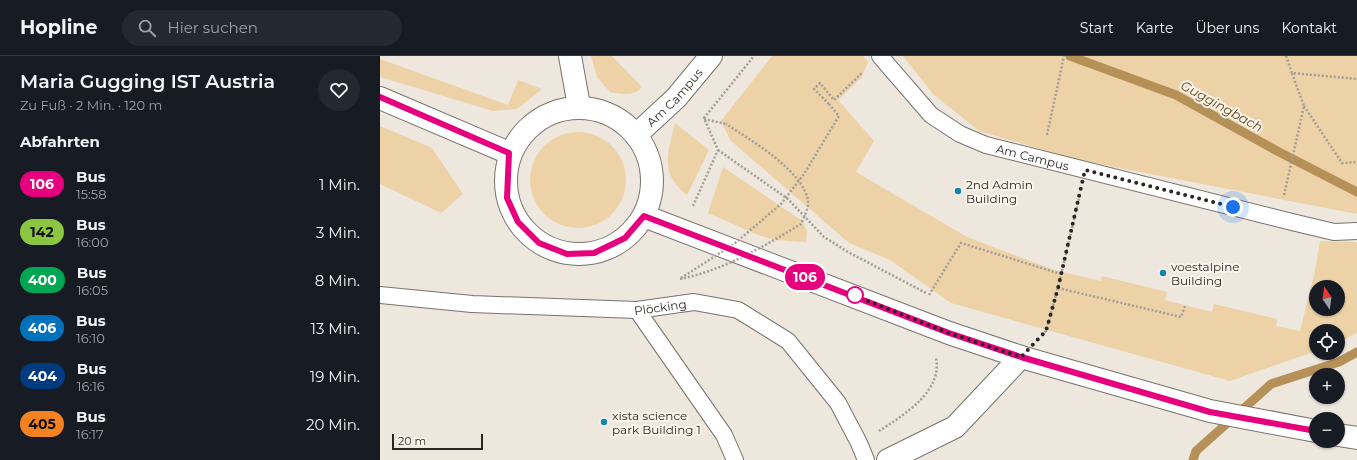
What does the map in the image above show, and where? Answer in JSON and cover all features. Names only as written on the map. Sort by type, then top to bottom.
[{"type":"main road","points":[[570,56],[579,106]]},
{"type":"main road","name":"Am Campus","points":[[636,135],[676,98],[711,56]]},
{"type":"main road","points":[[380,98],[509,153]]},
{"type":"main road","points":[[579,106],[617,116],[636,135],[651,165],[652,190],[644,216],[625,238],[594,253],[567,254],[539,243],[518,222],[507,198],[509,153],[528,127],[560,110],[579,106]]},
{"type":"main road","points":[[644,216],[956,335],[1021,357],[1210,412],[1309,430]]},
{"type":"main road","points":[[888,460],[955,427],[1021,357]]},
{"type":"main road","points":[[1345,436],[1357,438]]},
{"type":"lane","name":"Am Campus","points":[[880,56],[931,115],[960,134],[986,145],[1306,226],[1334,232],[1357,231]]},
{"type":"lane","name":"Plöcking","points":[[380,295],[472,304],[637,310],[694,302],[738,310],[788,341],[838,403],[859,443],[866,460]]},
{"type":"lane","points":[[637,310],[724,435],[735,460]]},
{"type":"path","points":[[704,118],[754,56]]},
{"type":"path","points":[[1042,159],[1064,56]]},
{"type":"path","points":[[1286,56],[1304,106],[1342,163],[1357,162]]},
{"type":"path","points":[[704,118],[726,124],[769,152],[786,167],[796,178],[801,184],[806,190],[808,202],[801,224],[742,257],[700,275],[680,279],[734,244],[781,204],[785,198],[790,192],[795,186],[800,180],[804,174],[839,116],[814,89],[820,83],[834,100],[864,71]]},
{"type":"path","points":[[1292,73],[1357,79]]},
{"type":"path","points":[[1291,168],[1304,106]]},
{"type":"path","points":[[683,231],[718,150],[704,118]]},
{"type":"path","points":[[1021,357],[1046,331],[1058,288],[1085,170]]},
{"type":"path","points":[[929,295],[961,243],[1061,274]]},
{"type":"path","points":[[1058,288],[1182,317],[1185,306]]},
{"type":"shaded area","points":[[591,56],[612,56],[642,87],[631,94],[610,92],[597,77]]},
{"type":"shaded area","points":[[772,56],[863,56],[868,62],[861,78],[838,100],[874,141],[856,172],[967,237],[1054,270],[1101,281],[1102,276],[1167,292],[1165,300],[1212,312],[1214,304],[1277,319],[1276,326],[1300,331],[1309,295],[1309,316],[1345,316],[1345,280],[1313,280],[1320,241],[1357,242],[1357,333],[1345,339],[1345,324],[1309,324],[1309,353],[1230,381],[951,303],[890,260],[849,243],[730,140],[721,121]]},
{"type":"shaded area","points":[[903,56],[1357,56],[1357,214],[1078,160],[979,131],[933,94]]},
{"type":"shaded area","points":[[380,59],[508,105],[518,80],[542,89],[517,109],[493,111],[380,77]]},
{"type":"shaded area","points":[[675,123],[709,150],[687,195],[672,179],[669,170],[668,153]]},
{"type":"shaded area","points":[[380,126],[432,148],[463,194],[441,213],[380,184]]},
{"type":"shaded area","points":[[578,132],[596,136],[605,140],[612,146],[618,153],[622,162],[626,180],[622,198],[618,207],[612,214],[605,220],[596,224],[578,228],[560,224],[551,220],[544,214],[538,207],[534,198],[530,180],[534,162],[538,153],[544,146],[551,140],[560,136]]},
{"type":"shaded area","points":[[723,167],[801,220],[807,231],[806,242],[775,240],[758,235],[708,213]]},
{"type":"waterway","name":"Guggingbach","points":[[1070,56],[1176,95],[1279,152],[1357,192]]},
{"type":"waterway","points":[[1193,460],[1196,451],[1271,384],[1339,362],[1357,352]]},
{"type":"bus line","name":"106","points":[[380,97],[509,153],[507,198],[518,222],[539,243],[567,254],[594,253],[625,238],[644,216],[877,304],[949,333],[1021,357],[1210,412],[1309,430]]},
{"type":"place","name":"2nd Admin Building","points":[[958,191]]},
{"type":"place","name":"voestalpine Building","points":[[1163,273]]},
{"type":"place","name":"xista science park Building 1","points":[[604,422]]},
{"type":"route","points":[[855,295],[848,293],[949,333],[1021,357],[1046,331],[1058,288],[1085,170],[1233,207]]}]
